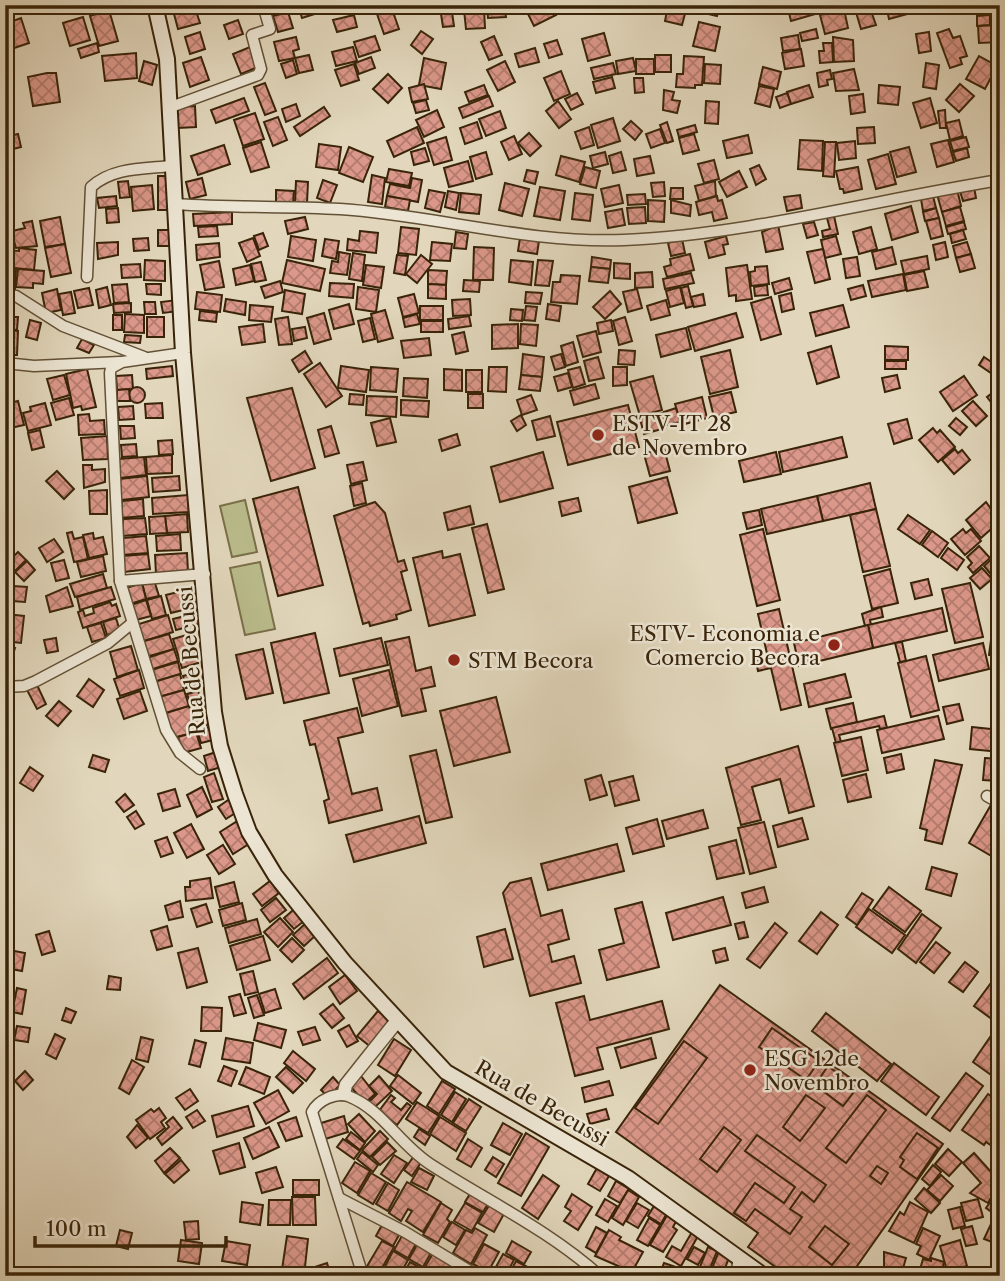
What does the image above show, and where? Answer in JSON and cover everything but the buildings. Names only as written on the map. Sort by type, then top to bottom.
[{"type":"street","name":"Rua de Becussi","points":[[155,5],[167,59],[183,353],[205,574],[215,712],[220,746],[249,832],[275,875],[345,962],[446,1072],[618,1172],[764,1276]]},
{"type":"street","points":[[171,107],[258,75],[261,69],[252,35],[270,29],[263,5]]},
{"type":"street","points":[[87,277],[91,187],[100,179],[120,172],[172,166]]},
{"type":"street","points":[[176,204],[228,208],[340,209],[573,240],[625,240],[780,223],[1000,180]]},
{"type":"street","points":[[5,295],[16,296],[62,326],[145,357]]},
{"type":"street","points":[[5,363],[34,366],[122,362],[183,353]]},
{"type":"street","points":[[122,362],[111,368],[108,379],[120,582],[131,624],[171,742],[200,769]]},
{"type":"street","points":[[120,582],[205,574]]},
{"type":"street","points":[[5,687],[24,686],[36,681],[108,643],[131,624]]},
{"type":"street","points":[[988,796],[1000,803]]},
{"type":"street","points":[[396,1021],[347,1085],[343,1095],[345,1084],[396,1021]]},
{"type":"street","points":[[363,1276],[312,1112],[315,1105],[336,1095],[343,1095],[377,1112],[397,1138],[430,1164],[570,1249],[600,1276]]},
{"type":"street","points":[[339,1198],[405,1232],[478,1276]]},
{"type":"street","points":[[736,1276],[739,1257]]},
{"type":"street","points":[[540,1276],[547,1276]]},
{"type":"green space","points":[[245,500],[257,552],[232,557],[220,506]]},
{"type":"green space","points":[[260,562],[275,629],[245,635],[230,568]]},
{"type":"place","name":"ESTV-IT 28 de Novembro","points":[[598,435]]},
{"type":"place","name":"ESTV- Economia e Comercio Becora","points":[[834,645]]},
{"type":"place","name":"STM Becora","points":[[454,660]]},
{"type":"place","name":"ESG 12de Novembro","points":[[750,1070]]}]
